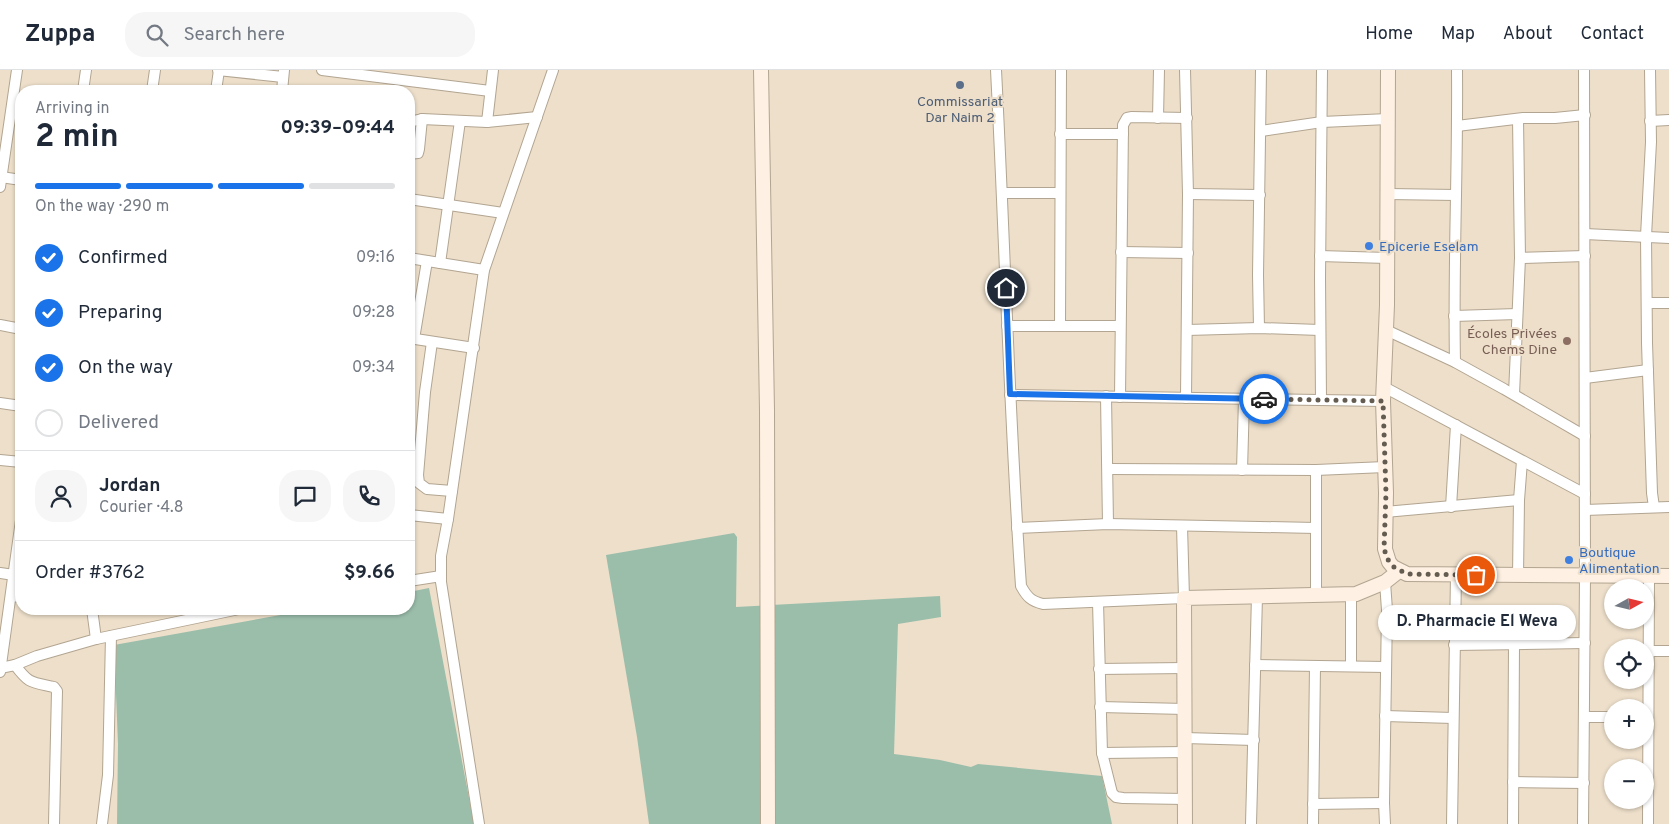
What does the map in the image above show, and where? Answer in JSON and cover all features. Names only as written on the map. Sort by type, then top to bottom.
[{"type":"street","points":[[15,181],[1,182],[17,70]]},
{"type":"street","points":[[84,85],[86,70]]},
{"type":"street","points":[[153,85],[155,70]]},
{"type":"street","points":[[217,85],[219,70],[284,74]]},
{"type":"street","points":[[322,70],[490,91]]},
{"type":"street","points":[[487,122],[493,70]]},
{"type":"street","points":[[479,824],[441,576],[441,556],[474,348],[484,270],[554,70]]},
{"type":"street","points":[[761,70],[767,410],[768,824]]},
{"type":"street","points":[[996,70],[1017,528],[1021,586],[1027,597],[1034,602],[1043,604],[1351,594],[1362,593],[1385,582],[1399,571]]},
{"type":"street","points":[[1060,326],[1061,70]]},
{"type":"street","points":[[1158,118],[1159,70]]},
{"type":"street","points":[[1185,70],[1188,194],[1186,398]]},
{"type":"street","points":[[1259,328],[1261,70]]},
{"type":"street","points":[[1321,400],[1322,70]]},
{"type":"street","points":[[1388,70],[1388,258],[1384,394],[1384,549],[1389,562],[1399,571],[1407,574],[1669,576]]},
{"type":"street","points":[[1455,362],[1457,70]]},
{"type":"street","points":[[1584,70],[1584,824]]},
{"type":"street","points":[[1650,70],[1646,236],[1648,370],[1654,507]]},
{"type":"street","points":[[1458,126],[1518,119],[1585,115]]},
{"type":"street","points":[[415,121],[422,119],[487,122],[537,117]]},
{"type":"street","points":[[1120,397],[1123,125],[1127,118],[1132,117],[1187,118]]},
{"type":"street","points":[[415,154],[419,150],[422,119]]},
{"type":"street","points":[[1261,131],[1322,122],[1388,119]]},
{"type":"street","points":[[1514,394],[1520,258],[1518,119]]},
{"type":"street","points":[[1650,121],[1669,120]]},
{"type":"street","points":[[440,263],[460,121]]},
{"type":"street","points":[[1060,134],[1123,134]]},
{"type":"street","points":[[1002,192],[1060,194]]},
{"type":"street","points":[[1188,194],[1260,195]]},
{"type":"street","points":[[1388,194],[1456,195]]},
{"type":"street","points":[[415,200],[503,213]]},
{"type":"street","points":[[1585,234],[1669,238]]},
{"type":"street","points":[[1121,252],[1188,253]]},
{"type":"street","points":[[1320,256],[1388,258]]},
{"type":"street","points":[[1520,258],[1585,256]]},
{"type":"street","points":[[415,259],[484,270]]},
{"type":"street","points":[[415,317],[426,261]]},
{"type":"street","points":[[1647,303],[1669,303]]},
{"type":"street","points":[[1454,316],[1517,314]]},
{"type":"street","points":[[0,325],[15,327]]},
{"type":"street","points":[[1007,326],[1120,326]]},
{"type":"street","points":[[1187,330],[1259,328],[1320,330]]},
{"type":"street","points":[[1386,330],[1455,362],[1585,436]]},
{"type":"street","points":[[415,339],[474,348]]},
{"type":"street","points":[[432,342],[425,392],[418,475],[422,486],[427,489],[452,491]]},
{"type":"street","points":[[1585,378],[1648,370]]},
{"type":"street","points":[[1010,394],[1321,400],[1384,394],[1456,425],[1585,494]]},
{"type":"street","points":[[1106,396],[1108,524]]},
{"type":"street","points":[[1242,470],[1244,399]]},
{"type":"street","points":[[0,403],[15,405]]},
{"type":"street","points":[[1451,507],[1456,425]]},
{"type":"street","points":[[0,460],[15,461]]},
{"type":"street","points":[[1518,576],[1519,500],[1522,460]]},
{"type":"street","points":[[1108,469],[1316,470],[1385,467]]},
{"type":"street","points":[[1316,470],[1316,595]]},
{"type":"street","points":[[1385,512],[1519,500]]},
{"type":"street","points":[[1585,510],[1669,507]]},
{"type":"street","points":[[415,516],[448,519]]},
{"type":"street","points":[[1017,528],[1108,524],[1316,528]]},
{"type":"street","points":[[1182,526],[1185,824]]},
{"type":"street","points":[[0,672],[15,568]]},
{"type":"street","points":[[0,573],[14,575]]},
{"type":"street","points":[[1452,824],[1456,575]]},
{"type":"street","points":[[415,580],[441,576]]},
{"type":"street","points":[[1648,639],[1649,576]]},
{"type":"street","points":[[1385,582],[1387,610],[1385,824]]},
{"type":"street","points":[[1351,594],[1352,666]]},
{"type":"street","points":[[1251,824],[1257,596]]},
{"type":"street","points":[[1098,602],[1102,753],[1112,793],[1116,797],[1185,799]]},
{"type":"street","points":[[93,615],[96,639]]},
{"type":"street","points":[[0,668],[96,639],[211,615]]},
{"type":"street","points":[[102,824],[108,775],[111,636]]},
{"type":"street","points":[[1454,645],[1585,643]]},
{"type":"street","points":[[1513,824],[1514,644]]},
{"type":"street","points":[[1654,651],[1669,651]]},
{"type":"street","points":[[16,664],[30,682],[54,687],[58,696],[54,824]]},
{"type":"street","points":[[1255,665],[1386,667]]},
{"type":"street","points":[[1313,824],[1315,666]]},
{"type":"street","points":[[1099,669],[1184,668]]},
{"type":"street","points":[[1100,707],[1185,709]]},
{"type":"street","points":[[1386,716],[1453,718]]},
{"type":"street","points":[[1584,717],[1604,717]]},
{"type":"street","points":[[1102,753],[1254,740]]},
{"type":"street","points":[[1647,749],[1648,824]]},
{"type":"street","points":[[1513,782],[1584,783]]},
{"type":"street","points":[[1313,804],[1384,803]]},
{"type":"green space","points":[[734,533],[737,537],[736,607],[940,596],[941,617],[898,624],[894,754],[940,760],[971,767],[978,764],[1102,776],[1112,824],[649,824],[637,737],[606,555]]},
{"type":"green space","points":[[429,588],[474,824],[117,824],[118,744],[114,645],[281,615],[415,615],[415,591]]},
{"type":"way so far","points":[[1264,399],[1383,401],[1386,452],[1384,549],[1389,562],[1399,571],[1407,574],[1476,575]]},
{"type":"place","name":"Commissariat Dar Naim 2","points":[[960,85]]},
{"type":"place","name":"Epicerie Eselam","points":[[1369,246]]},
{"type":"place","name":"Écoles Privées Chems Dine","points":[[1567,341]]},
{"type":"place","name":"Boutique Alimentation","points":[[1569,560]]},
{"type":"place","name":"D. Pharmacie El Weva","points":[[1476,575]]},
{"type":"route","points":[[1006,288],[1010,394],[1264,399]]}]
